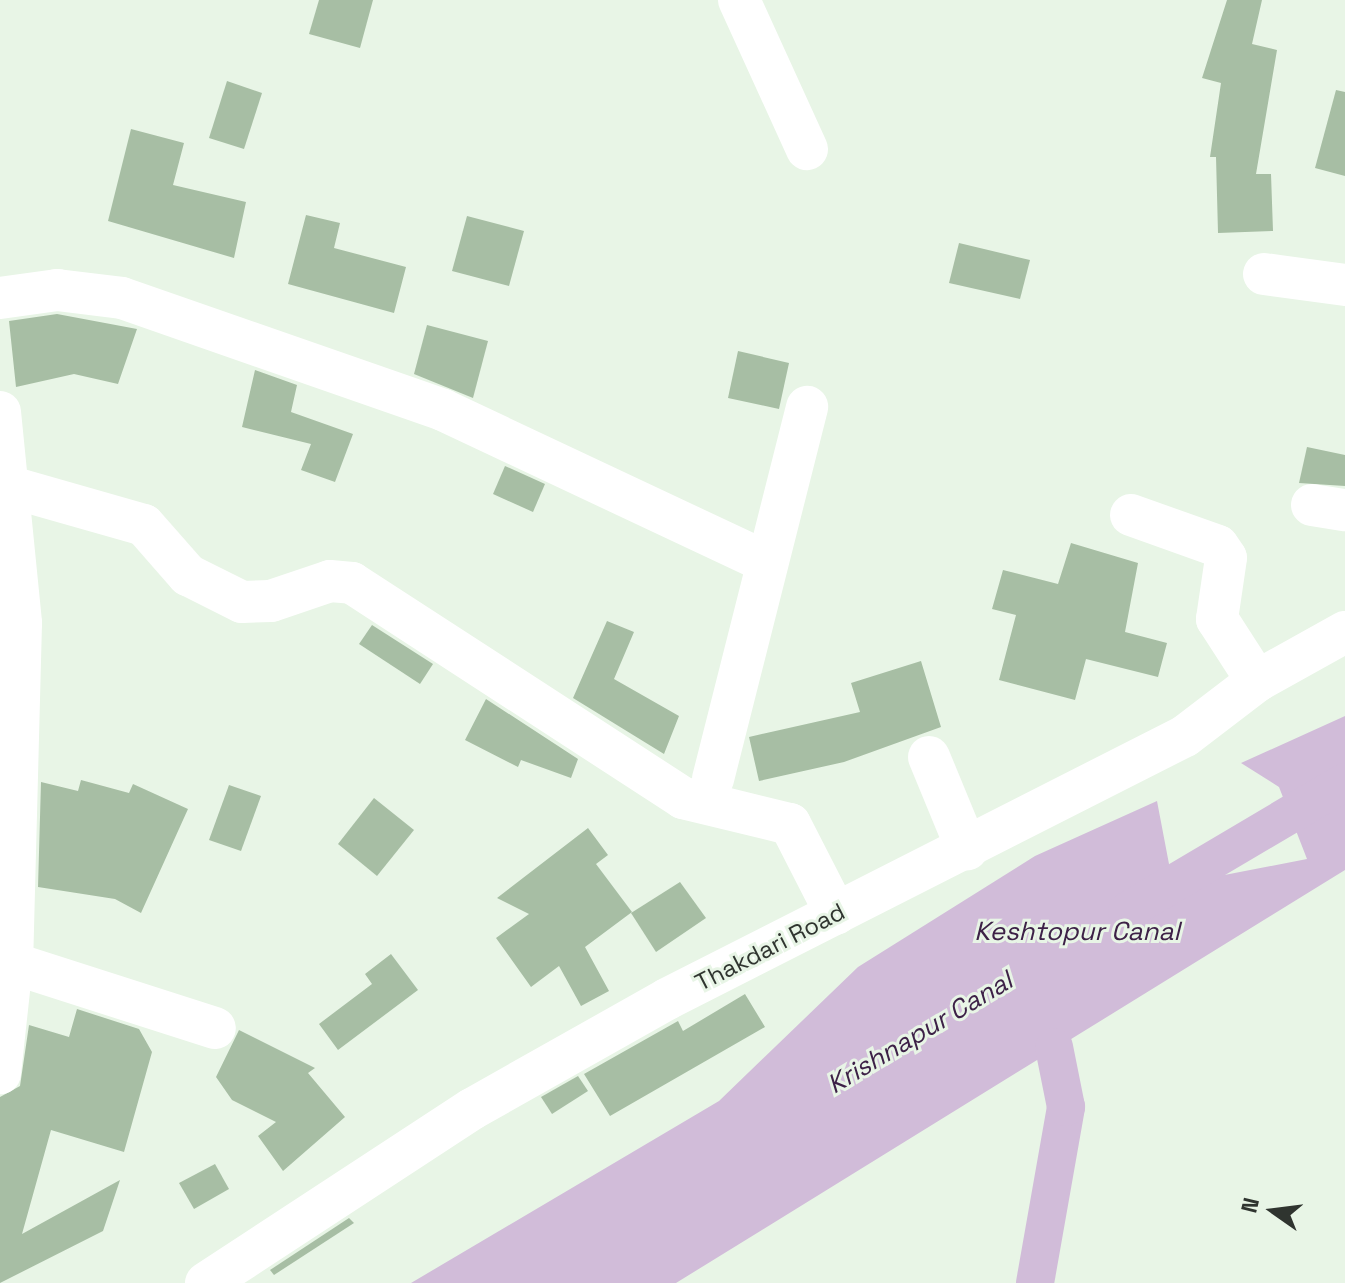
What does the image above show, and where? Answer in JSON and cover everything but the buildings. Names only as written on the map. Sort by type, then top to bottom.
[{"type":"street","points":[[739,0],[807,149]]},
{"type":"street","points":[[1264,274],[1345,285]]},
{"type":"street","points":[[0,298],[88,291],[137,303],[443,410],[762,560]]},
{"type":"street","points":[[713,779],[762,560],[807,407]]},
{"type":"street","points":[[0,412],[21,623],[4,880],[12,963],[0,1073]]},
{"type":"street","points":[[7,486],[144,525],[188,575],[242,602],[271,601],[330,581],[352,583],[683,798],[790,824],[836,914]]},
{"type":"street","points":[[1131,515],[1218,546],[1226,558],[1217,619],[1257,681]]},
{"type":"street","name":"Thakdari Road","points":[[206,1283],[472,1109],[836,914],[1185,736],[1257,681],[1345,632]]},
{"type":"street","points":[[929,757],[967,849]]},
{"type":"street","points":[[12,963],[215,1028]]},
{"type":"water","name":"Keshtopur Canal","points":[[1345,716],[1345,870],[676,1283],[411,1283],[719,1101],[858,967],[1035,856],[1157,801],[1173,885],[1307,859],[1279,787],[1241,763]]},
{"type":"waterway","name":"Krishnapur Canal","points":[[1127,911],[1345,782]]},
{"type":"waterway","points":[[1035,1283],[1066,1107],[1054,1047]]}]
